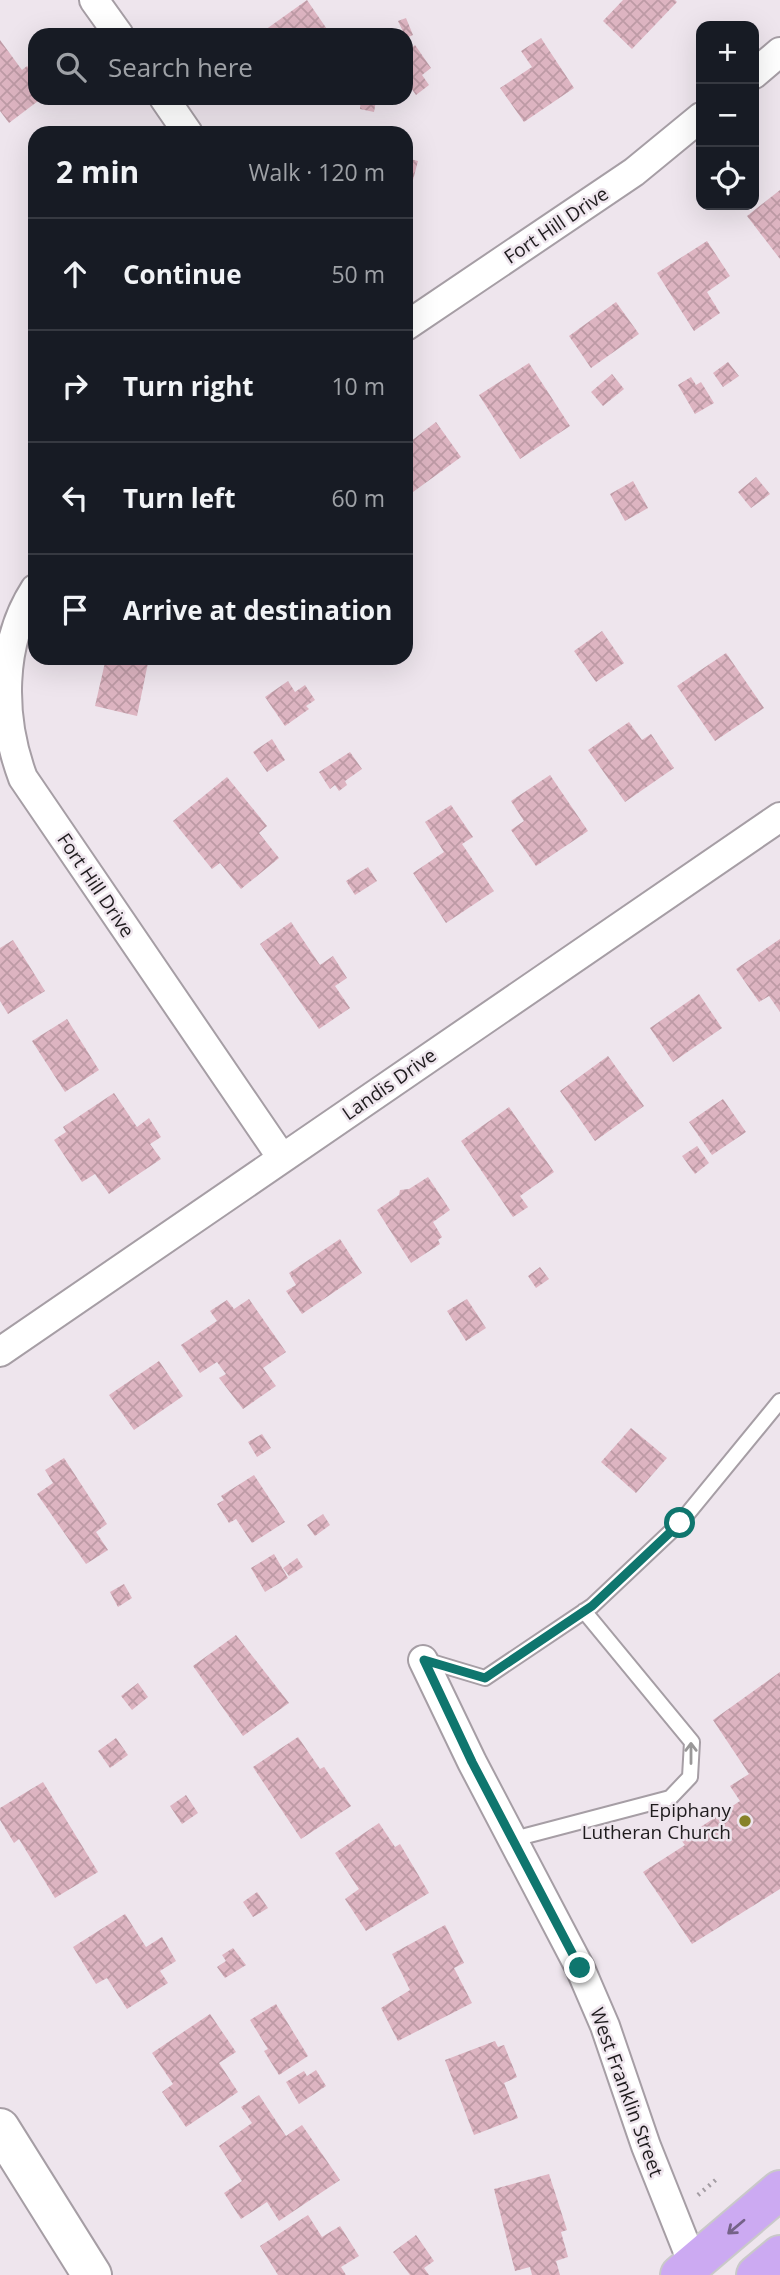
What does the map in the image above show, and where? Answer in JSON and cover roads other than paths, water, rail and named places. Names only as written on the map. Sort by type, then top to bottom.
[{"type":"main road","points":[[0,2128],[92,2275]]},
{"type":"main road","points":[[686,2270],[780,2190]]},
{"type":"main road","points":[[756,2275],[780,2255]]},
{"type":"street","points":[[94,0],[114,28]]},
{"type":"street","points":[[759,70],[780,52]]},
{"type":"street","points":[[169,105],[183,126]]},
{"type":"street","name":"Fort Hill Drive","points":[[413,321],[634,172],[696,121]]},
{"type":"street","name":"Fort Hill Drive","points":[[28,600],[13,624],[5,644],[1,682],[3,716],[10,746],[23,778],[282,1158]]},
{"type":"street","name":"Landis Drive","points":[[0,1352],[780,817]]},
{"type":"street","name":"West Franklin Street","points":[[424,1660],[472,1762],[580,1968],[605,2026],[686,2270]]},
{"type":"lane","points":[[424,1660],[485,1678],[584,1611],[680,1523],[780,1401]]},
{"type":"lane","points":[[514,1839],[670,1798],[690,1777],[692,1742],[584,1611]]},
{"type":"place","name":"Epiphany Lutheran Church","points":[[745,1821]]}]
